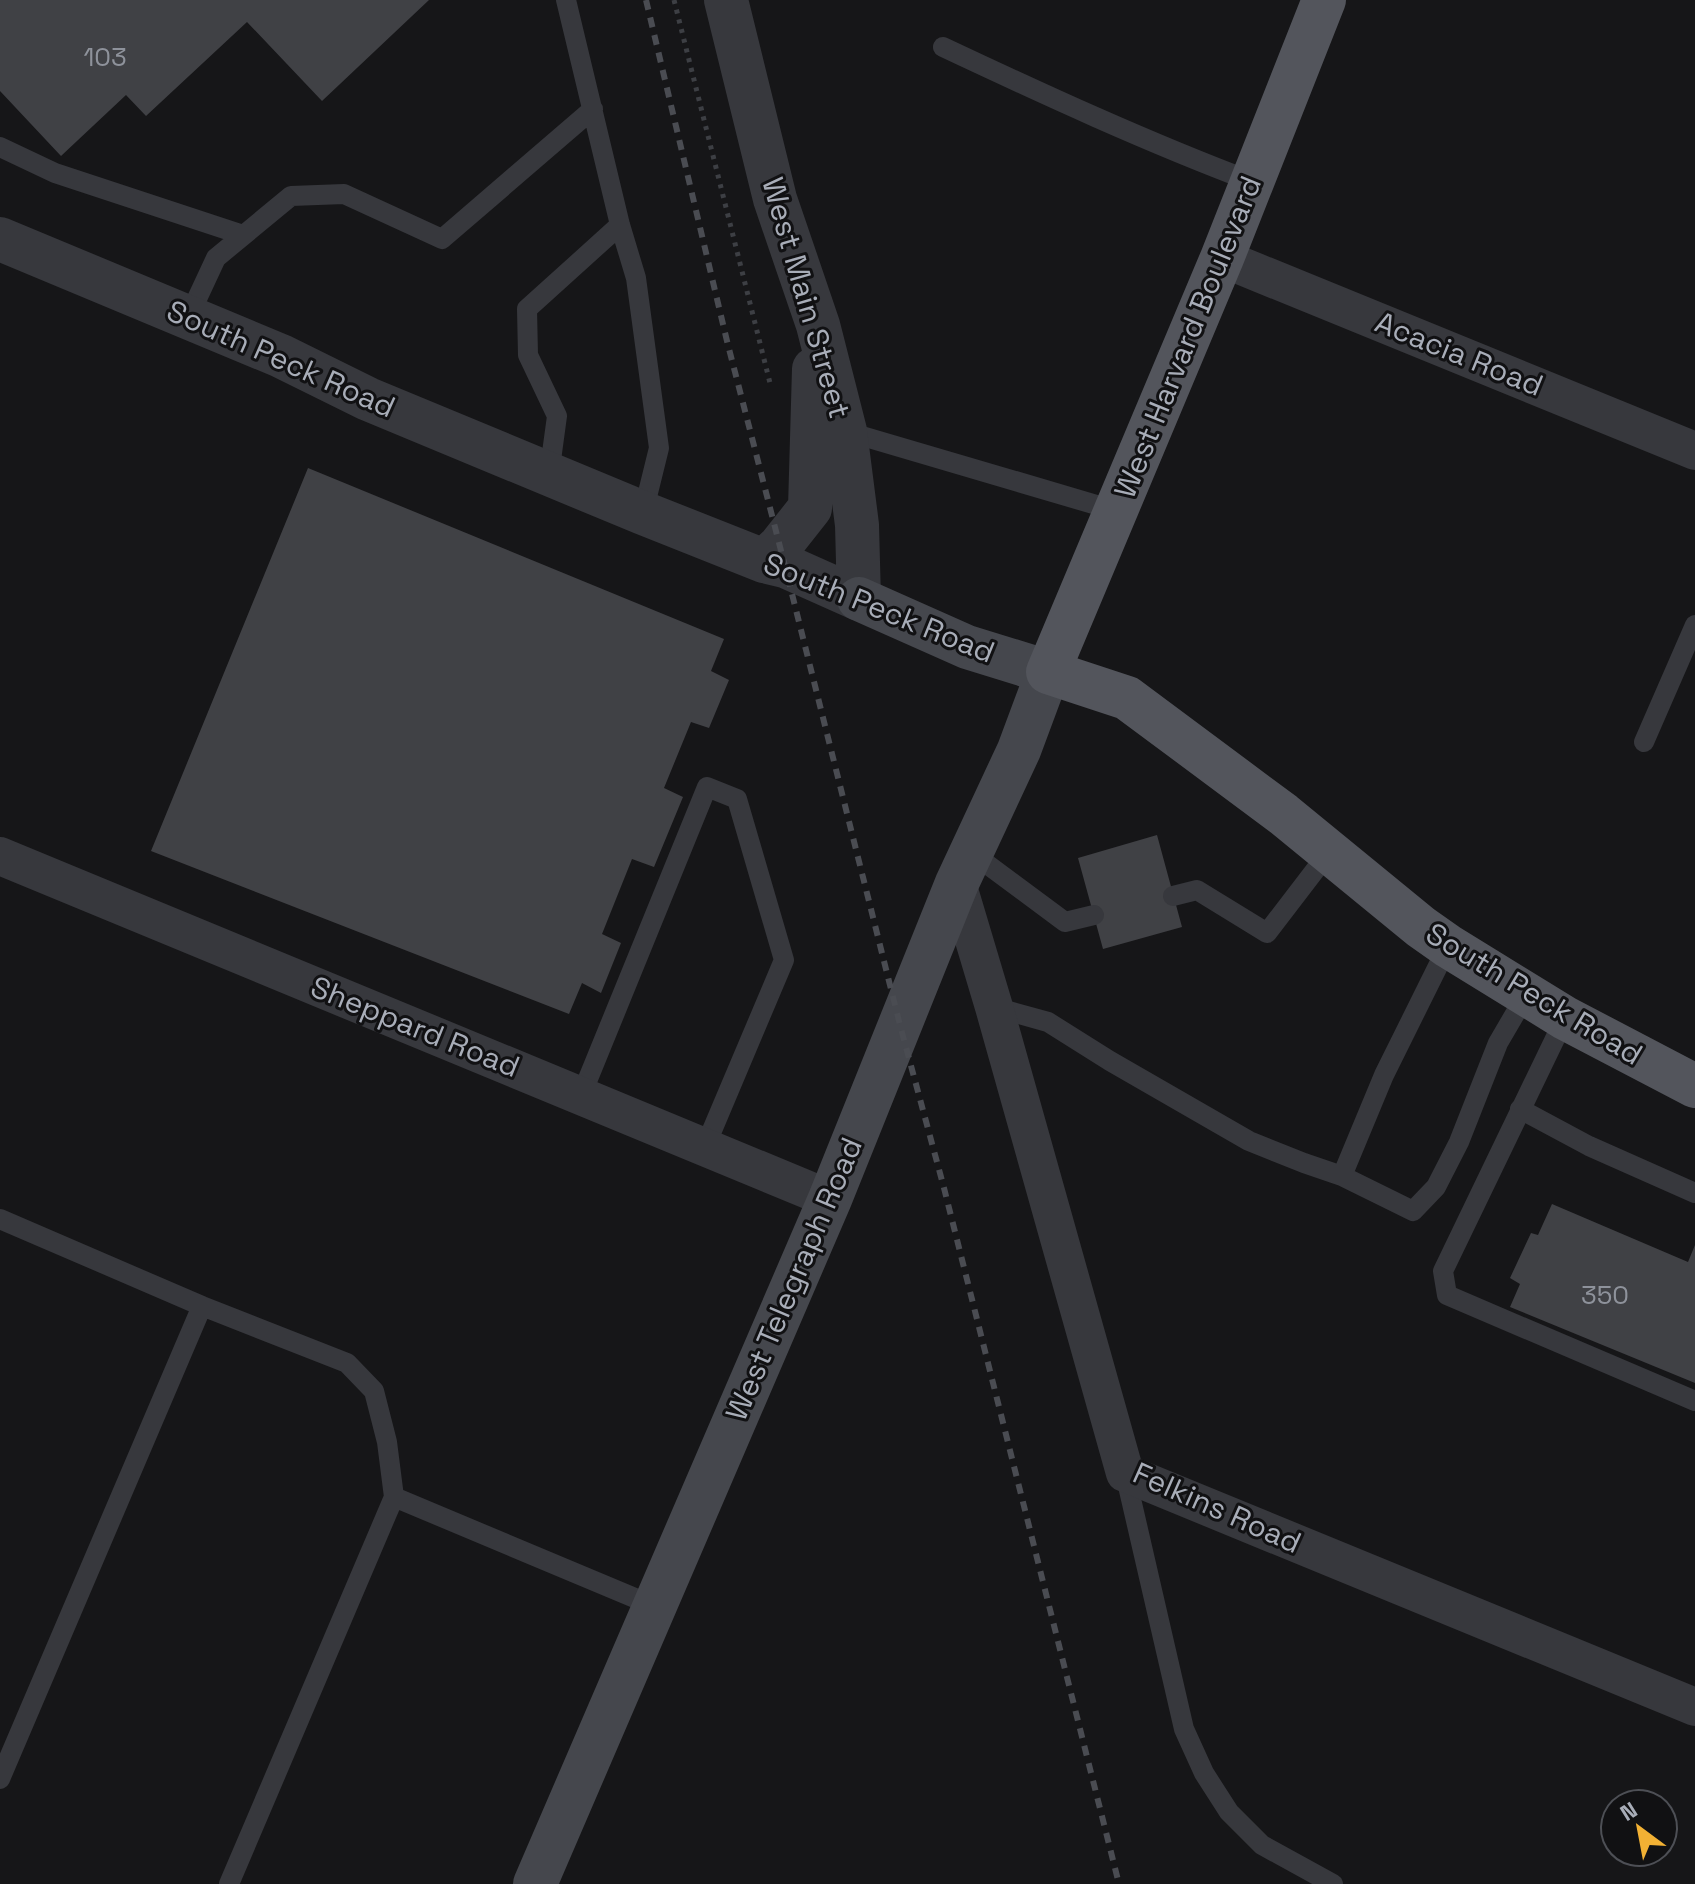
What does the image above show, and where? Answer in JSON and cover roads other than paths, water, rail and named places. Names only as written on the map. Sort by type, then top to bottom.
[{"type":"main road","name":"West Harvard Boulevard","points":[[1048,672],[1222,258],[1324,0]]},
{"type":"main road","name":"South Peck Road","points":[[859,599],[967,647],[1127,698],[1283,814],[1448,946],[1565,1018],[1695,1086]]},
{"type":"main road","name":"West Telegraph Road","points":[[535,1884],[830,1199],[965,868],[1019,750],[1048,672]]},
{"type":"street","name":"West Main Street","points":[[726,0],[775,199],[815,318],[845,431],[857,525],[859,599]]},
{"type":"street","name":"South Peck Road","points":[[0,239],[189,316],[281,356],[368,399],[549,475],[764,561],[785,566],[859,599]]},
{"type":"street","name":"Acacia Road","points":[[1222,258],[1695,451]]},
{"type":"street","points":[[764,561],[810,508],[815,318]]},
{"type":"street","name":"Sheppard Road","points":[[0,856],[830,1199]]},
{"type":"street","name":"Felkins Road","points":[[965,868],[994,1007],[1125,1473],[1695,1707]]},
{"type":"lane","points":[[566,0],[620,225],[636,278],[659,448],[643,513]]},
{"type":"lane","points":[[943,47],[1088,115],[1253,182]]},
{"type":"lane","points":[[189,316],[216,258],[291,196],[344,194],[442,239],[593,109]]},
{"type":"lane","points":[[0,147],[55,173],[243,235]]},
{"type":"lane","points":[[549,475],[557,416],[528,355],[527,309],[620,225]]},
{"type":"lane","points":[[845,431],[1117,511]]},
{"type":"lane","points":[[1644,742],[1695,625]]},
{"type":"lane","points":[[581,1096],[707,787],[737,799],[784,960],[705,1147]]},
{"type":"lane","points":[[1173,896],[1197,890],[1267,933],[1329,852]]},
{"type":"lane","points":[[965,868],[1065,922],[1094,915]]},
{"type":"lane","points":[[1342,1176],[1384,1075],[1448,946]]},
{"type":"lane","points":[[994,1007],[1048,1022],[1249,1141],[1342,1176],[1413,1211],[1436,1187],[1459,1142],[1498,1043],[1526,995]]},
{"type":"lane","points":[[1565,1018],[1443,1271],[1447,1295],[1695,1401]]},
{"type":"lane","points":[[1520,1109],[1589,1146],[1695,1193]]},
{"type":"lane","points":[[0,1219],[202,1306],[347,1363],[374,1391],[387,1442],[394,1497],[229,1884]]},
{"type":"lane","points":[[0,1779],[202,1306]]},
{"type":"lane","points":[[1125,1473],[1184,1729],[1204,1773],[1229,1812],[1262,1845],[1333,1884]]},
{"type":"lane","points":[[394,1497],[654,1606]]},
{"type":"railway","points":[[646,0],[727,341],[1119,1884]]}]
